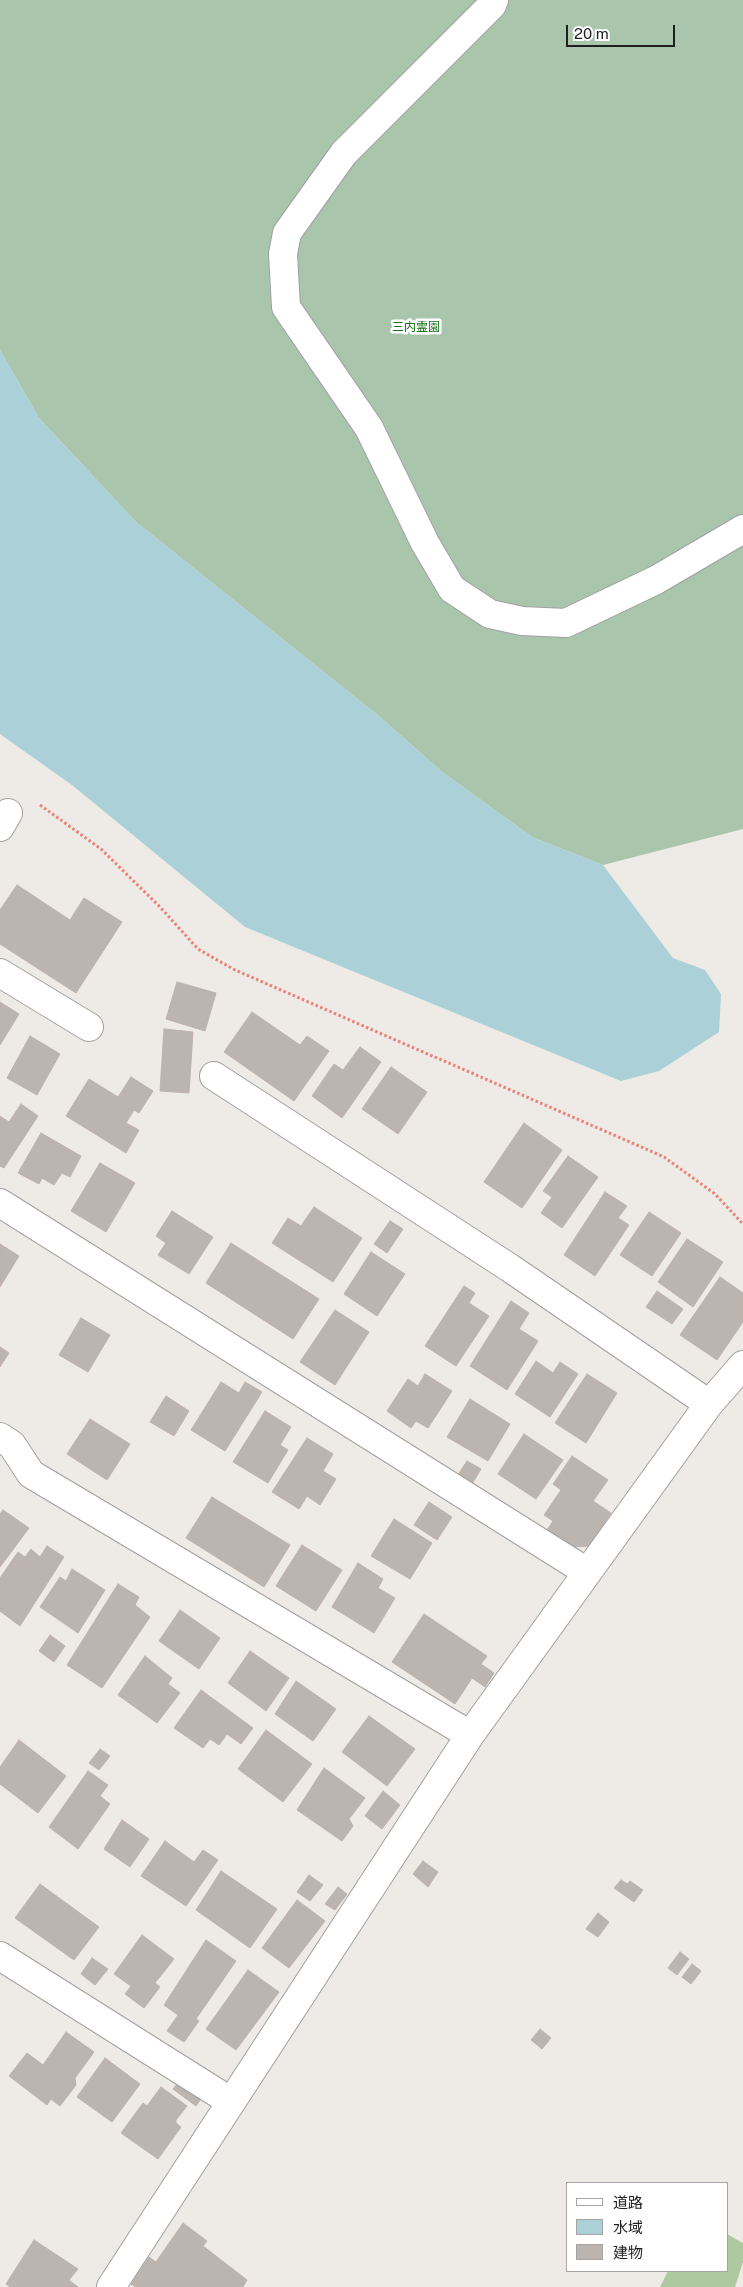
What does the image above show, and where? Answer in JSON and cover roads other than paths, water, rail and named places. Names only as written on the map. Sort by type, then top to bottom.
[{"type":"street","points":[[494,0],[492,5],[344,153],[287,233],[283,254],[286,307],[368,428],[424,543],[452,588],[490,614],[522,621],[566,623],[656,580],[743,529]]},
{"type":"street","points":[[0,973],[89,1027]]},
{"type":"street","points":[[214,1076],[510,1268],[709,1404]]},
{"type":"street","points":[[0,1203],[587,1572]]},
{"type":"street","points":[[111,2287],[230,2101],[470,1735],[709,1404],[743,1365]]},
{"type":"street","points":[[0,1438],[12,1445],[31,1474],[470,1735]]},
{"type":"street","points":[[0,1956],[230,2101]]},
{"type":"water","points":[[0,350],[39,418],[136,522],[380,717],[441,771],[532,837],[603,865],[673,958],[705,970],[721,994],[719,1032],[659,1071],[621,1081],[245,927],[72,785],[0,734]]},
{"type":"park label","name":"三内霊園","points":[[416,327]]}]
